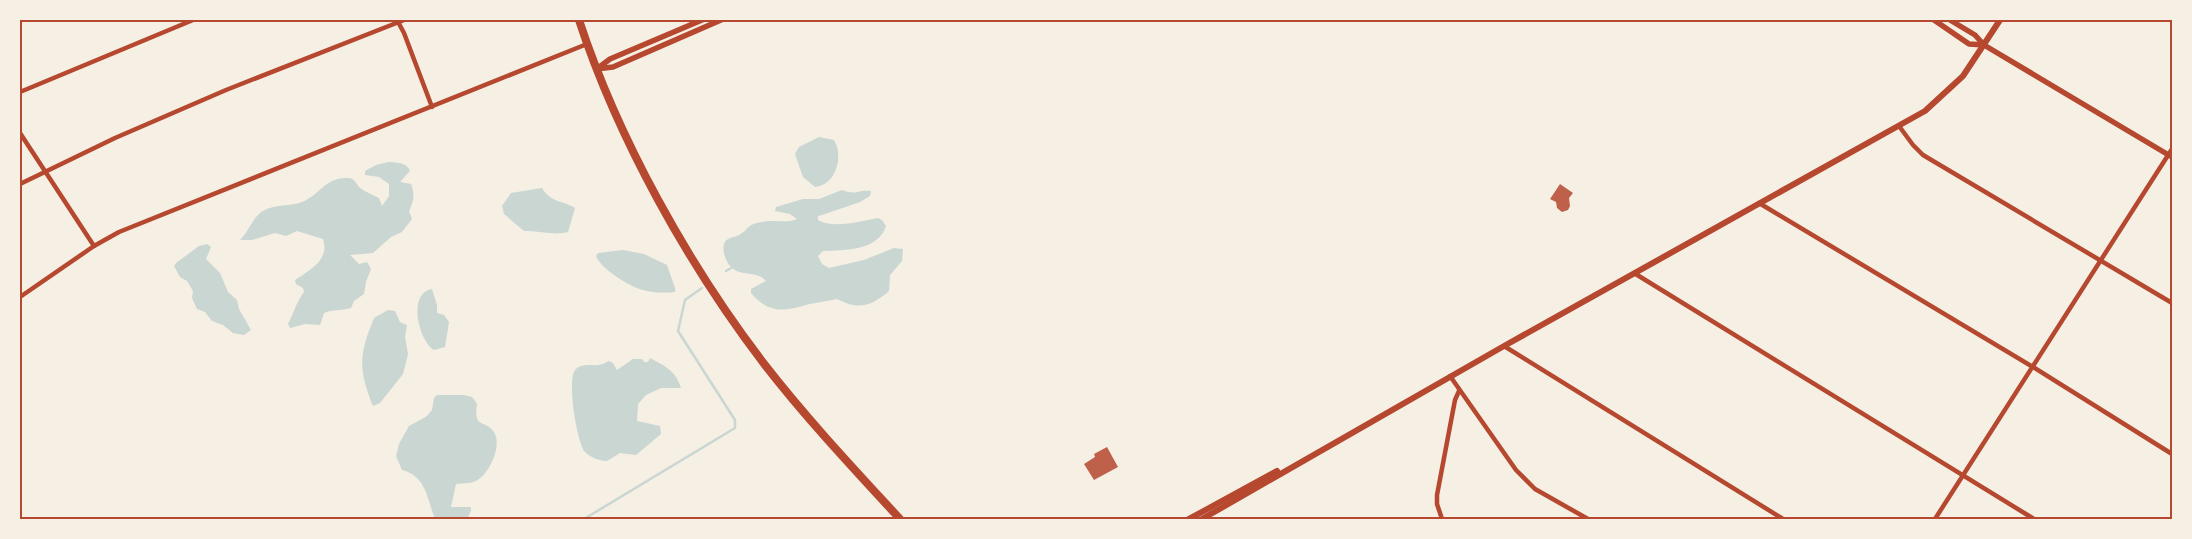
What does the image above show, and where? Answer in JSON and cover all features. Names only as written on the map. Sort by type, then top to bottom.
[{"type":"main road","points":[[579,20],[596,69],[648,178],[692,257],[765,366],[900,519]]},
{"type":"main road","points":[[1202,519],[1450,376],[1925,110],[1963,76],[2000,20]]},
{"type":"main road","points":[[1189,519],[1411,400]]},
{"type":"street","points":[[20,92],[193,20]]},
{"type":"street","points":[[20,184],[115,138],[397,21],[404,20]]},
{"type":"street","points":[[596,69],[610,59],[702,20]]},
{"type":"street","points":[[596,69],[613,67],[721,20]]},
{"type":"street","points":[[1934,20],[1969,44],[1984,45]]},
{"type":"street","points":[[1935,519],[2100,260],[2171,153],[1984,45],[1975,36],[1950,20]]},
{"type":"street","points":[[397,21],[404,32],[432,107]]},
{"type":"street","points":[[20,297],[94,246],[119,232],[587,44]]},
{"type":"street","points":[[1899,126],[1923,155],[2172,303]]},
{"type":"street","points":[[20,133],[94,246]]},
{"type":"street","points":[[1758,202],[2033,367],[2172,454]]},
{"type":"street","points":[[1634,273],[2034,519]]},
{"type":"street","points":[[1504,346],[1784,519]]},
{"type":"street","points":[[1450,376],[1459,392],[1516,470],[1535,489],[1588,519]]},
{"type":"street","points":[[1442,519],[1437,504],[1437,495],[1455,400],[1459,392]]},
{"type":"shaded area","points":[[819,137],[834,140],[837,147],[838,161],[833,175],[828,181],[815,187],[803,177],[795,154],[799,147]]},
{"type":"shaded area","points":[[389,162],[404,164],[409,168],[410,171],[400,182],[411,184],[413,198],[409,211],[412,219],[402,232],[391,237],[373,253],[350,255],[359,264],[367,262],[371,269],[364,294],[354,301],[351,308],[324,313],[320,325],[305,324],[290,328],[288,324],[304,292],[303,288],[296,284],[295,280],[321,259],[324,253],[323,239],[297,231],[286,236],[275,233],[252,240],[240,240],[263,211],[302,202],[328,183],[340,178],[350,178],[353,180],[361,189],[379,198],[382,206],[389,196],[389,184],[379,177],[365,175],[365,171],[376,165]]},
{"type":"shaded area","points":[[542,188],[553,199],[575,208],[568,232],[524,231],[504,214],[502,206],[511,193]]},
{"type":"shaded area","points":[[842,190],[851,192],[871,191],[870,196],[860,202],[818,216],[818,220],[824,223],[839,224],[878,218],[886,226],[882,234],[868,245],[860,248],[823,251],[818,256],[822,264],[829,268],[864,260],[894,248],[903,249],[902,261],[890,275],[889,291],[876,301],[858,306],[837,299],[793,308],[778,309],[771,308],[758,300],[751,293],[751,289],[766,281],[758,276],[739,272],[731,267],[724,253],[725,241],[739,235],[757,223],[797,219],[790,214],[775,211],[776,207],[803,199],[819,199]]},
{"type":"shaded area","points":[[207,244],[211,247],[206,259],[220,273],[228,292],[237,300],[239,309],[251,330],[244,335],[233,333],[223,325],[212,321],[205,312],[197,309],[192,298],[193,291],[187,281],[180,277],[174,266],[199,246]]},
{"type":"shaded area","points":[[623,250],[644,254],[667,265],[675,292],[651,292],[637,288],[616,277],[596,256],[598,253]]},
{"type":"shaded area","points":[[432,289],[437,305],[437,313],[444,315],[449,322],[445,347],[434,350],[424,337],[418,318],[420,299],[424,292]]},
{"type":"shaded area","points":[[388,310],[395,311],[400,322],[407,325],[405,337],[408,354],[403,374],[380,403],[373,406],[363,371],[363,352],[374,318]]},
{"type":"shaded area","points":[[650,358],[673,373],[681,388],[661,388],[646,395],[638,404],[637,421],[660,426],[661,434],[636,455],[620,453],[607,461],[589,456],[582,446],[576,424],[572,384],[573,374],[576,369],[581,366],[599,365],[609,361],[613,363],[617,370],[633,359],[642,359],[644,362],[648,362]]},
{"type":"shaded area","points":[[437,395],[464,395],[472,397],[477,404],[477,418],[492,429],[495,434],[497,445],[487,470],[474,482],[456,484],[451,507],[471,507],[467,519],[435,519],[421,483],[416,477],[402,470],[396,456],[399,444],[409,426],[427,416],[432,410],[434,398]]},
{"type":"building","points":[[1560,184],[1573,193],[1569,198],[1570,206],[1568,210],[1562,212],[1557,208],[1556,202],[1550,199]]},
{"type":"building","points":[[1107,447],[1118,467],[1094,480],[1084,464],[1095,457],[1094,454]]},
{"type":"waterway","points":[[726,271],[731,268]]},
{"type":"waterway","points":[[584,519],[735,428],[735,420],[678,331],[685,300],[702,288]]}]
